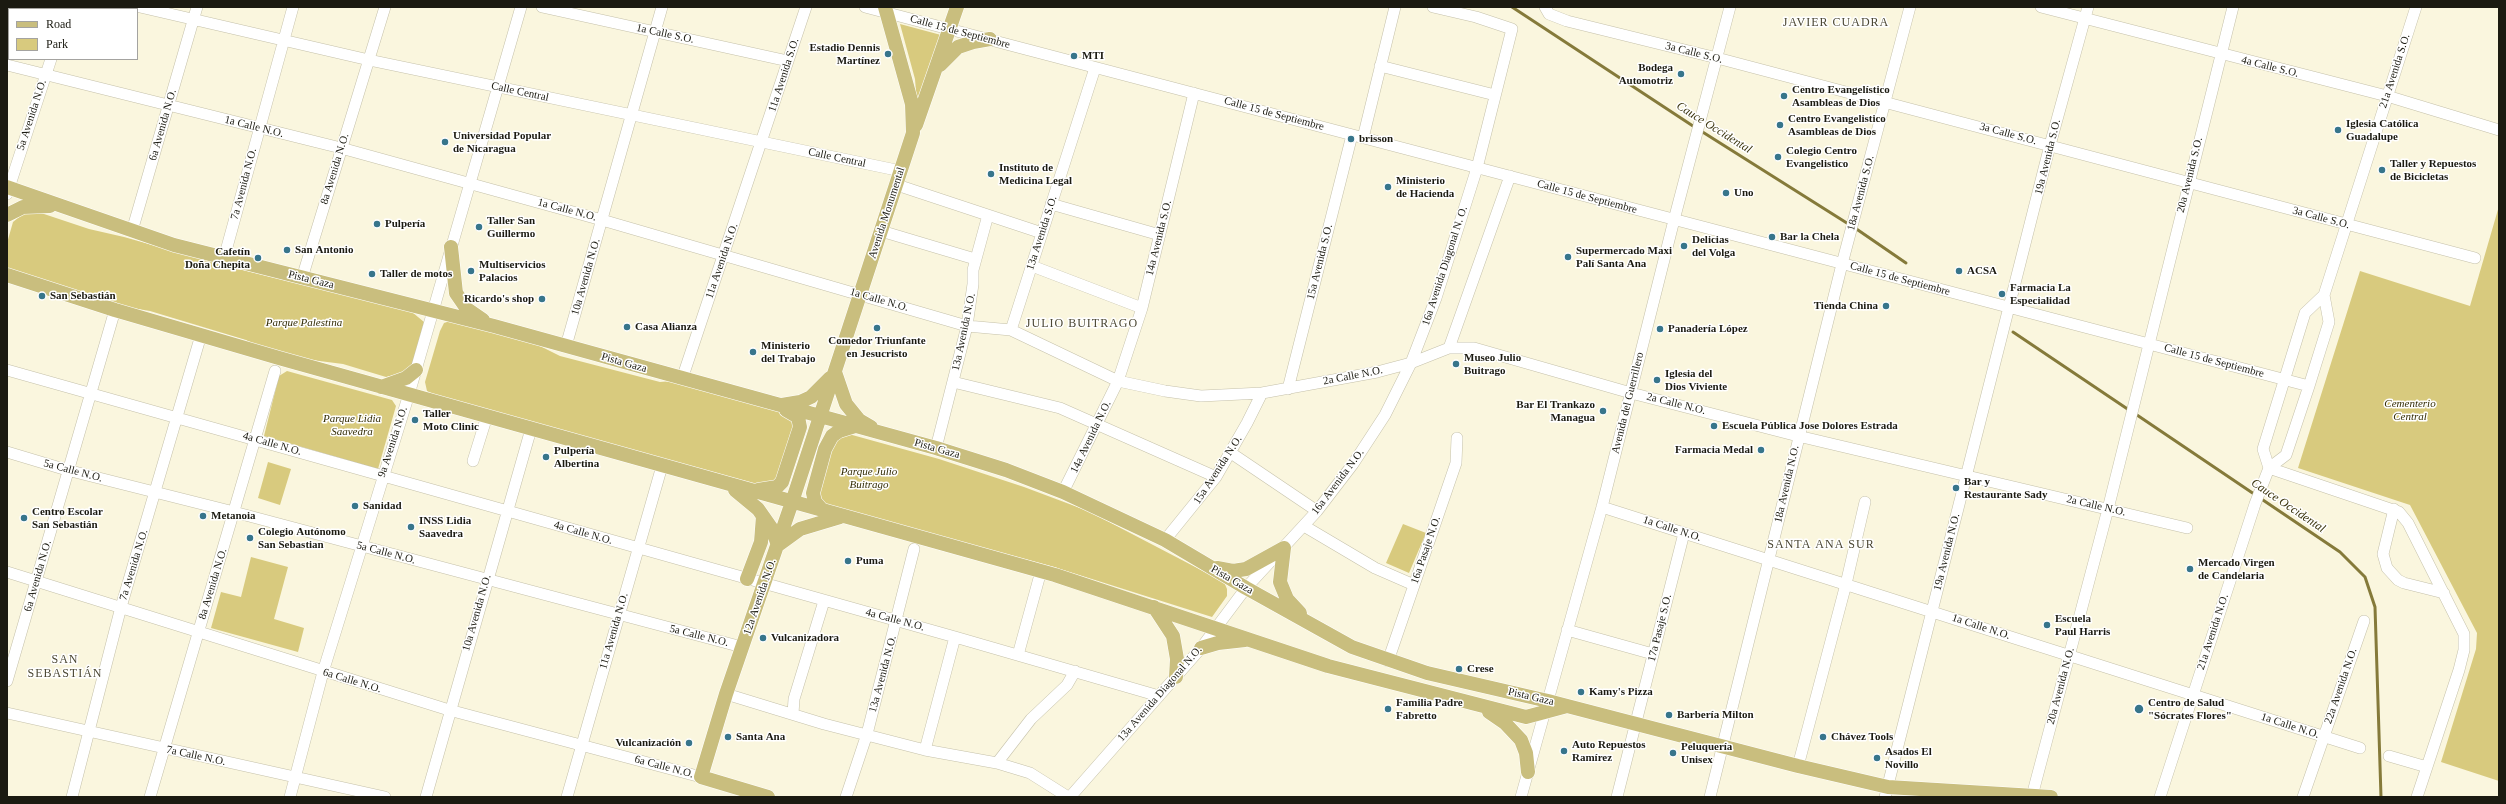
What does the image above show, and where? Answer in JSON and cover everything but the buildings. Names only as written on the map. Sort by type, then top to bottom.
[{"type":"main road","points":[[913,133],[957,7]]},
{"type":"main road","name":"Avenida Monumental","points":[[820,417],[913,133],[910,95],[886,10]]},
{"type":"main road","points":[[933,75],[954,50],[967,44],[990,39]]},
{"type":"main road","name":"Pista Gaza","points":[[8,190],[132,231],[224,258],[494,326],[936,448],[1006,470],[1063,492],[1165,540],[1246,588],[1352,646],[1388,661],[1546,707],[1567,706],[1636,723]]},
{"type":"main road","points":[[7,215],[16,209],[30,206],[55,206],[70,210]]},
{"type":"main road","points":[[451,247],[454,286],[459,298],[470,312],[494,326]]},
{"type":"main road","name":"Pista Gaza","points":[[7,275],[115,310],[381,387],[728,486],[844,516],[1041,571],[1154,607],[1328,666],[1482,707],[1526,717],[1546,707]]},
{"type":"main road","points":[[381,387],[406,378],[416,370]]},
{"type":"main road","points":[[777,405],[800,402],[811,397],[820,390],[835,371]]},
{"type":"main road","points":[[835,371],[841,393],[852,413],[859,420],[885,434]]},
{"type":"main road","points":[[750,491],[769,490],[777,487],[782,482],[800,427],[798,417],[777,405]]},
{"type":"main road","name":"12a Avenida N.O.","points":[[701,777],[726,694],[778,545],[820,417]]},
{"type":"main road","points":[[823,511],[815,502],[813,493],[826,448],[832,436],[839,431],[855,426]]},
{"type":"main road","points":[[728,486],[747,498],[772,529],[778,545],[800,529],[844,516]]},
{"type":"main road","points":[[747,579],[761,542],[762,516]]},
{"type":"main road","points":[[1205,564],[1228,570],[1242,570],[1284,548]]},
{"type":"main road","points":[[1284,548],[1280,570],[1282,588],[1290,603],[1310,623]]},
{"type":"main road","points":[[1154,607],[1165,620],[1173,636],[1177,659],[1176,677]]},
{"type":"main road","points":[[1201,648],[1235,641],[1252,640]]},
{"type":"main road","points":[[1482,707],[1505,722],[1521,740],[1526,753],[1528,772]]},
{"type":"main road","points":[[1636,723],[1798,766],[1887,792],[2051,797]]},
{"type":"main road","points":[[701,777],[768,797]]},
{"type":"street","name":"Calle Central","points":[[140,7],[369,60],[901,171]]},
{"type":"street","name":"6a Avenida N.O.","points":[[132,231],[197,7]]},
{"type":"street","name":"7a Avenida N.O.","points":[[224,258],[293,7]]},
{"type":"street","name":"8a Avenida N.O.","points":[[302,278],[385,7]]},
{"type":"street","name":"9a Avenida N.O.","points":[[290,797],[323,672],[382,477],[409,394],[521,7]]},
{"type":"street","name":"1a Calle S.O.","points":[[542,7],[788,61]]},
{"type":"street","name":"10a Avenida N.O.","points":[[566,346],[662,7]]},
{"type":"street","name":"11a Avenida S.O.","points":[[762,142],[806,7]]},
{"type":"street","name":"Calle 15 de Septiembre","points":[[865,7],[886,10],[1095,68],[2309,386]]},
{"type":"street","name":"15a Avenida S.O.","points":[[1288,389],[1357,136],[1380,66],[1395,7]]},
{"type":"street","name":"16a Avenida Diagonal N. O.","points":[[1411,362],[1436,298],[1477,168],[1512,29],[1476,17],[1433,7]]},
{"type":"street","name":"3a Calle S.O.","points":[[1545,7],[1549,14],[1561,20],[1717,58],[2475,258]]},
{"type":"street","name":"Avenida del Guerrillero","points":[[1521,797],[1602,507],[1674,220],[1730,7]]},
{"type":"street","name":"18a Avenida S.O.","points":[[1842,264],[1910,7]]},
{"type":"street","name":"4a Calle S.O.","points":[[2041,7],[2222,56],[2387,96],[2499,130]]},
{"type":"street","name":"19a Avenida S.O.","points":[[2010,308],[2050,145],[2088,7]]},
{"type":"street","name":"20a Avenida S.O.","points":[[2148,344],[2188,183],[2222,56],[2233,7]]},
{"type":"street","name":"21a Avenida S.O.","points":[[2309,386],[2329,322],[2324,295],[2416,7]]},
{"type":"street","name":"5a Avenida N.O.","points":[[8,190],[51,60]]},
{"type":"street","name":"1a Calle N.O.","points":[[7,65],[341,148],[602,220],[967,326],[1011,330],[1118,381]]},
{"type":"street","points":[[1380,66],[1495,95]]},
{"type":"street","name":"13a Avenida S.O.","points":[[1011,330],[1095,68]]},
{"type":"street","name":"14a Avenida S.O.","points":[[1118,381],[1142,308],[1194,93]]},
{"type":"street","name":"11a Avenida N.O.","points":[[682,379],[762,142]]},
{"type":"street","points":[[1448,348],[1510,176]]},
{"type":"street","points":[[897,185],[1042,233]]},
{"type":"street","points":[[1051,204],[1160,235]]},
{"type":"street","name":"13a Avenida N.O.","points":[[936,448],[967,326],[975,259],[988,215]]},
{"type":"street","points":[[881,231],[975,259]]},
{"type":"street","name":"18a Avenida N.O.","points":[[1710,797],[1770,560],[1798,436],[1842,264]]},
{"type":"street","points":[[1032,266],[1142,308]]},
{"type":"street","name":"21a Avenida S.O.","points":[[2285,380],[2305,313],[2324,295]]},
{"type":"street","name":"19a Avenida N.O.","points":[[1887,792],[2010,308]]},
{"type":"street","name":"6a Avenida N.O.","points":[[7,681],[89,393],[115,310]]},
{"type":"street","name":"7a Avenida N.O.","points":[[72,797],[122,607],[176,419],[202,335]]},
{"type":"street","name":"20a Avenida N.O.","points":[[2032,796],[2108,509],[2148,344]]},
{"type":"street","name":"2a Calle N.O.","points":[[1118,381],[1165,391],[1201,396],[1262,393],[1377,372],[1411,362],[1448,348],[1474,348],[1631,393],[1798,436],[2187,528]]},
{"type":"street","name":"16a Avenida N.O.","points":[[1246,588],[1317,511],[1353,464],[1373,433],[1411,362]]},
{"type":"street","name":"4a Calle N.O.","points":[[7,370],[824,601],[956,636],[1159,696]]},
{"type":"street","name":"8a Avenida N.O.","points":[[150,797],[275,371]]},
{"type":"street","points":[[2285,380],[2263,448],[2269,468],[2394,509],[2408,523],[2464,634],[2464,650],[2417,797]]},
{"type":"street","name":"14a Avenida N.O.","points":[[1063,492],[1118,381]]},
{"type":"street","points":[[953,382],[1060,408],[1216,477]]},
{"type":"street","name":"21a Avenida N.O.","points":[[2160,797],[2254,504],[2269,468],[2286,455],[2309,386]]},
{"type":"street","name":"15a Avenida N.O.","points":[[1165,540],[1216,477],[1231,453],[1262,393]]},
{"type":"street","points":[[473,461],[486,416]]},
{"type":"street","name":"10a Avenida N.O.","points":[[426,797],[449,710],[531,429]]},
{"type":"street","name":"16a Pasaje N.O.","points":[[1388,661],[1456,463],[1457,438]]},
{"type":"street","name":"5a Calle N.O.","points":[[7,452],[67,470],[234,512],[742,647]]},
{"type":"street","points":[[1231,453],[1317,511]]},
{"type":"street","name":"11a Avenida N.O.","points":[[567,797],[662,466]]},
{"type":"street","points":[[1798,766],[1846,584],[1865,502]]},
{"type":"street","name":"1a Calle N.O.","points":[[1602,507],[2360,748]]},
{"type":"street","points":[[2394,509],[2383,554],[2387,568],[2398,580],[2404,583],[2444,593]]},
{"type":"street","points":[[1304,526],[1369,565],[1414,584]]},
{"type":"street","name":"17a Pasaje S.O.","points":[[1617,797],[1684,533]]},
{"type":"street","name":"13a Avenida N.O.","points":[[846,797],[867,734],[897,621],[914,549]]},
{"type":"street","points":[[1018,655],[1041,571]]},
{"type":"street","name":"6a Calle N.O.","points":[[7,572],[37,580],[323,672],[449,710],[701,777]]},
{"type":"street","name":"13a Avenida Diagonal N.O.","points":[[1069,797],[1201,648],[1246,588]]},
{"type":"street","points":[[792,714],[794,699],[824,601]]},
{"type":"street","name":"22a Avenida N.O.","points":[[2304,797],[2364,621]]},
{"type":"street","points":[[1567,630],[1653,654]]},
{"type":"street","points":[[925,750],[956,636]]},
{"type":"street","points":[[997,763],[1031,719],[1067,685],[1075,671]]},
{"type":"street","points":[[726,694],[792,714],[925,750],[997,763],[1030,773],[1069,797]]},
{"type":"street","name":"7a Calle N.O.","points":[[7,713],[163,749],[295,776],[385,797]]},
{"type":"street","points":[[2389,756],[2427,767]]},
{"type":"green space","points":[[900,24],[941,35],[917,104],[915,79]]},
{"type":"green space","name":"Cementerio Central","points":[[2499,206],[2499,781],[2441,762],[2476,649],[2477,633],[2410,505],[2298,468],[2360,271],[2470,306]]},
{"type":"green space","name":"Parque Palestina","points":[[35,211],[89,229],[124,237],[223,265],[412,312],[424,322],[411,369],[404,373],[386,377],[343,364],[296,358],[258,346],[246,340],[150,311],[126,307],[7,268],[7,243],[13,222],[24,213]]},
{"type":"green space","points":[[450,321],[532,342],[560,356],[660,382],[673,381],[787,414],[794,425],[778,477],[771,482],[756,484],[435,395],[427,391],[425,382],[440,331],[444,323]]},
{"type":"green space","name":"Parque Lidia Saavedra","points":[[287,371],[392,400],[396,406],[378,469],[264,436],[279,376]]},
{"type":"green space","name":"Parque Julio Buitrago","points":[[845,433],[939,459],[1024,487],[1088,511],[1224,582],[1227,589],[1227,596],[1212,617],[1054,567],[822,504],[817,495],[834,438]]},
{"type":"green space","points":[[268,462],[291,469],[280,505],[258,498]]},
{"type":"green space","points":[[1403,524],[1426,533],[1409,573],[1386,563]]},
{"type":"green space","points":[[251,557],[288,567],[274,619],[304,628],[298,652],[211,628],[221,592],[241,597]]},
{"type":"waterway","name":"Cauce Occidental","points":[[1512,7],[1696,128]]},
{"type":"waterway","name":"Cauce Occidental","points":[[1701,131],[1850,225]]},
{"type":"waterway","name":"Cauce Occidental","points":[[1855,228],[1906,263]]},
{"type":"waterway","name":"Cauce Occidental","points":[[2013,332],[2129,410]]},
{"type":"waterway","name":"Cauce Occidental","points":[[2134,413],[2340,552],[2365,577],[2375,607],[2381,797]]},
{"type":"place","name":"Estadio Dennis Martínez","points":[[888,54]]},
{"type":"place","name":"MTI","points":[[1074,56]]},
{"type":"place","name":"Bodega Automotriz","points":[[1681,74]]},
{"type":"place","name":"Centro Evangelístico Asambleas de Dios","points":[[1784,96]]},
{"type":"place","name":"Centro Evangelistico Asambleas de Dios","points":[[1780,125]]},
{"type":"place","name":"Iglesia Católica Guadalupe","points":[[2338,130]]},
{"type":"place","name":"brisson","points":[[1351,139]]},
{"type":"place","name":"Universidad Popular de Nicaragua","points":[[445,142]]},
{"type":"place","name":"Colegio Centro Evangelistico","points":[[1778,157]]},
{"type":"place","name":"Taller y Repuestos de Bicicletas","points":[[2382,170]]},
{"type":"place","name":"Instituto de Medicina Legal","points":[[991,174]]},
{"type":"place","name":"Ministerio de Hacienda","points":[[1388,187]]},
{"type":"place","name":"Uno","points":[[1726,193]]},
{"type":"place","name":"Pulpería","points":[[377,224]]},
{"type":"place","name":"Taller San Guillermo","points":[[479,227]]},
{"type":"place","name":"Bar la Chela","points":[[1772,237]]},
{"type":"place","name":"Delicias del Volga","points":[[1684,246]]},
{"type":"place","name":"San Antonio","points":[[287,250]]},
{"type":"place","name":"Supermercado Maxi Palí Santa Ana","points":[[1568,257]]},
{"type":"place","name":"Cafetín Doña Chepita","points":[[258,258]]},
{"type":"place","name":"Multiservicios Palacios","points":[[471,271]]},
{"type":"place","name":"ACSA","points":[[1959,271]]},
{"type":"place","name":"Taller de motos","points":[[372,274]]},
{"type":"place","name":"Farmacia La Especialidad","points":[[2002,294]]},
{"type":"place","name":"San Sebastián","points":[[42,296]]},
{"type":"place","name":"Ricardo's shop","points":[[542,299]]},
{"type":"place","name":"Tienda China","points":[[1886,306]]},
{"type":"place","name":"Casa Alianza","points":[[627,327]]},
{"type":"place","name":"Comedor Triunfante en Jesucristo","points":[[877,328]]},
{"type":"place","name":"Panadería López","points":[[1660,329]]},
{"type":"place","name":"Ministerio del Trabajo","points":[[753,352]]},
{"type":"place","name":"Museo Julio Buitrago","points":[[1456,364]]},
{"type":"place","name":"Iglesia del Dios Viviente","points":[[1657,380]]},
{"type":"place","name":"Bar El Trankazo Managua","points":[[1603,411]]},
{"type":"place","name":"Taller Moto Clinic","points":[[415,420]]},
{"type":"place","name":"Escuela Pública Jose Dolores Estrada","points":[[1714,426]]},
{"type":"place","name":"Farmacia Medal","points":[[1761,450]]},
{"type":"place","name":"Pulpería Albertina","points":[[546,457]]},
{"type":"place","name":"Bar y Restaurante Sady","points":[[1956,488]]},
{"type":"place","name":"Sanidad","points":[[355,506]]},
{"type":"place","name":"Metanoia","points":[[203,516]]},
{"type":"place","name":"Centro Escolar San Sebastián","points":[[24,518]]},
{"type":"place","name":"INSS Lidia Saavedra","points":[[411,527]]},
{"type":"place","name":"Colegio Autónomo San Sebastian","points":[[250,538]]},
{"type":"place","name":"Puma","points":[[848,561]]},
{"type":"place","name":"Mercado Virgen de Candelaria","points":[[2190,569]]},
{"type":"place","name":"Escuela Paul Harris","points":[[2047,625]]},
{"type":"place","name":"Vulcanizadora","points":[[763,638]]},
{"type":"place","name":"Crese","points":[[1459,669]]},
{"type":"place","name":"Kamy's Pizza","points":[[1581,692]]},
{"type":"place","name":"Familia Padre Fabretto","points":[[1388,709]]},
{"type":"place","name":"Centro de Salud \"Sócrates Flores\"","points":[[2139,709]]},
{"type":"place","name":"Barbería Milton","points":[[1669,715]]},
{"type":"place","name":"Santa Ana","points":[[728,737]]},
{"type":"place","name":"Chávez Tools","points":[[1823,737]]},
{"type":"place","name":"Vulcanización","points":[[689,743]]},
{"type":"place","name":"Auto Repuestos Ramírez","points":[[1564,751]]},
{"type":"place","name":"Peluquería Unisex","points":[[1673,753]]},
{"type":"place","name":"Asados El Novillo","points":[[1877,758]]},
{"type":"district","name":"JAVIER CUADRA","points":[[1836,23]]},
{"type":"district","name":"JULIO BUITRAGO","points":[[1082,324]]},
{"type":"district","name":"SANTA ANA SUR","points":[[1821,545]]},
{"type":"district","name":"SAN SEBASTIÁN","points":[[65,667]]}]
